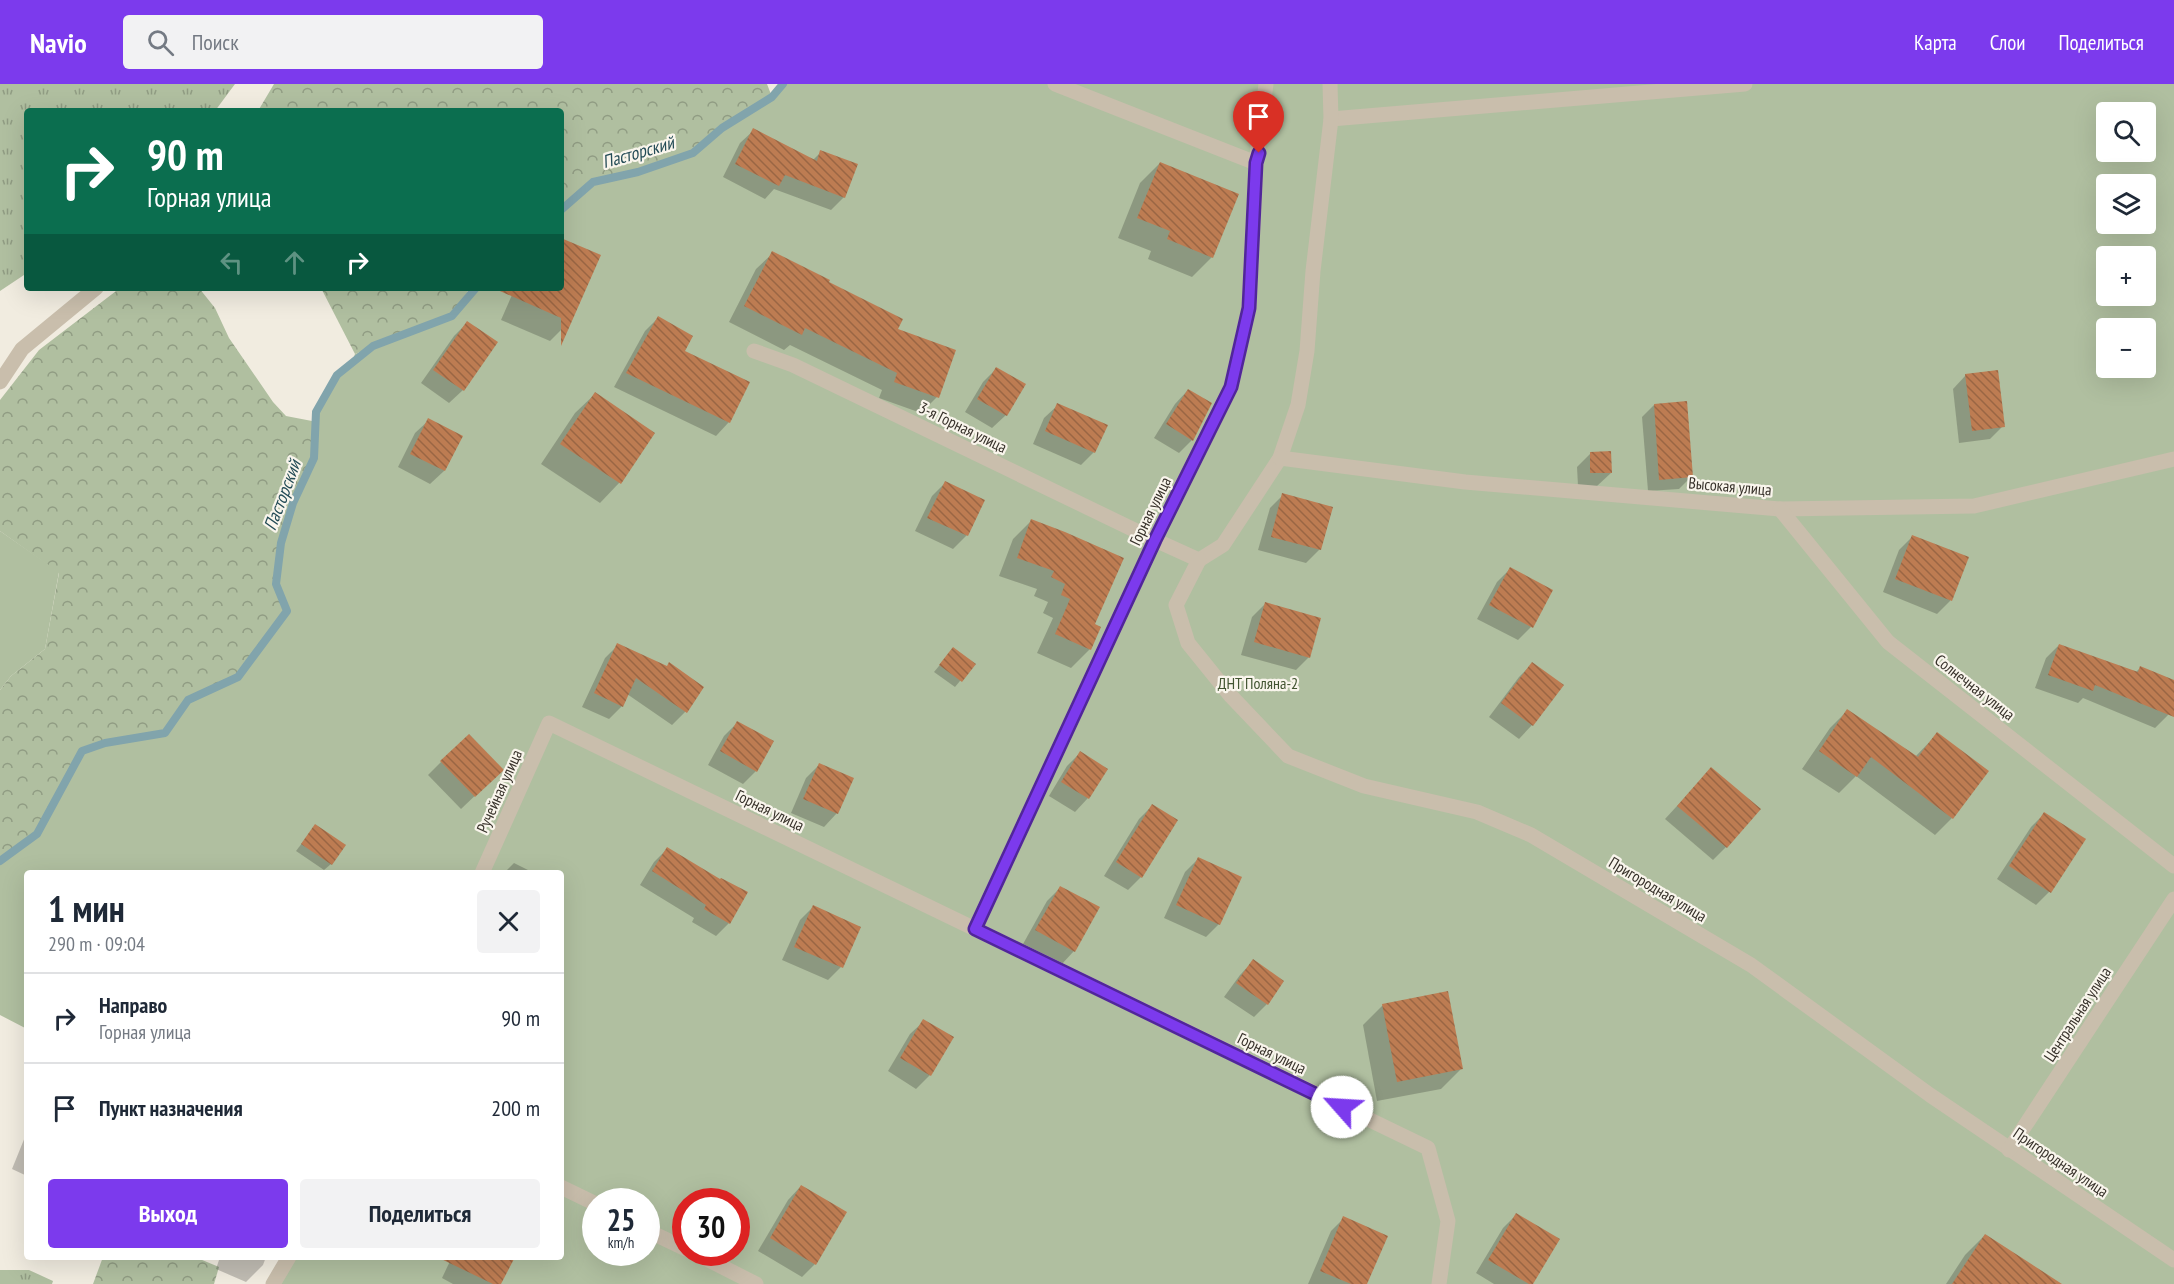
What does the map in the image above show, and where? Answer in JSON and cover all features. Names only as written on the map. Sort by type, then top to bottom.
[{"type":"street","points":[[1055,84],[1256,163]]},
{"type":"street","name":"Горная улица","points":[[975,929],[1155,540],[1231,387],[1249,308],[1256,163],[1266,84]]},
{"type":"street","points":[[1199,560],[1223,545],[1280,459],[1298,405],[1306,351],[1330,119],[1330,84]]},
{"type":"street","points":[[1330,119],[1745,84]]},
{"type":"street","points":[[0,382],[22,350],[92,291]]},
{"type":"street","name":"3-я Горная улица","points":[[754,351],[793,365],[1199,560]]},
{"type":"street","name":"Высокая улица","points":[[1280,459],[1465,482],[1780,509],[1974,506],[2174,459]]},
{"type":"street","name":"Солнечная улица","points":[[1780,509],[1888,642],[2174,866]]},
{"type":"street","name":"Пригородная улица","points":[[1199,560],[1176,605],[1188,643],[1230,695],[1288,756],[1364,786],[1477,812],[1531,834],[1751,965],[1930,1095],[2174,1260]]},
{"type":"street","name":"Горная улица","points":[[549,723],[1428,1148],[1448,1221],[1438,1284]]},
{"type":"street","name":"Ручейная улица","points":[[483,870],[549,723]]},
{"type":"street","name":"Центральная улица","points":[[2009,1149],[2174,899]]},
{"type":"street","points":[[564,1188],[582,1197]]},
{"type":"street","points":[[273,1284],[287,1260]]},
{"type":"street","points":[[721,1266],[756,1284]]},
{"type":"green space","points":[[0,84],[235,84],[217,108],[24,108],[24,275],[0,291]]},
{"type":"green space","points":[[274,84],[767,84],[772,97],[726,126],[693,153],[638,172],[593,182],[564,207],[564,108],[260,108]]},
{"type":"green space","name":"ДНТ Поляна-2","points":[[782,84],[2174,84],[2174,1284],[276,1284],[288,1260],[564,1260],[564,870],[24,870],[24,1027],[0,1015],[0,861],[37,834],[82,751],[165,733],[185,704],[238,676],[287,611],[276,584],[295,499],[314,458],[312,421],[337,375],[352,362],[355,354],[452,316],[468,291],[564,291],[564,207],[593,182],[638,172],[693,153],[726,126],[772,97]]},
{"type":"green space","points":[[116,291],[201,291],[215,308],[229,338],[273,402],[286,416],[312,421],[314,458],[295,499],[287,611],[238,677],[185,704],[165,733],[82,751],[37,834],[0,861],[0,690],[11,676],[45,649],[59,573],[0,531],[0,400],[39,350]]},
{"type":"green space","points":[[323,291],[468,291],[452,316],[355,354]]},
{"type":"green space","points":[[0,531],[59,572],[45,649],[11,676],[0,690]]},
{"type":"green space","points":[[102,1260],[202,1260],[219,1267],[214,1284],[93,1284]]},
{"type":"green space","points":[[0,1270],[29,1270],[53,1281],[52,1284],[0,1284]]},
{"type":"building","points":[[753,128],[817,161],[820,150],[858,164],[845,198],[785,175],[779,186],[735,164]]},
{"type":"building","points":[[1160,162],[1239,194],[1213,258],[1167,239],[1170,231],[1137,218]]},
{"type":"building","points":[[564,239],[601,255],[561,346],[561,318],[500,291],[564,291]]},
{"type":"building","points":[[772,251],[903,319],[898,329],[956,350],[939,398],[894,382],[897,373],[805,328],[802,335],[744,306]]},
{"type":"building","points":[[658,316],[693,336],[685,351],[750,382],[730,423],[626,373]]},
{"type":"building","points":[[467,321],[498,342],[464,391],[433,370]]},
{"type":"building","points":[[996,367],[1026,384],[1007,416],[977,399]]},
{"type":"building","points":[[1998,370],[2005,427],[1972,431],[1965,374]]},
{"type":"building","points":[[1188,389],[1212,403],[1193,441],[1166,424]]},
{"type":"building","points":[[595,392],[655,433],[621,484],[560,444]]},
{"type":"building","points":[[1687,401],[1693,477],[1659,480],[1654,404]]},
{"type":"building","points":[[1057,403],[1108,425],[1095,453],[1045,431]]},
{"type":"building","points":[[428,418],[463,436],[445,471],[410,454]]},
{"type":"building","points":[[1611,451],[1612,473],[1590,473],[1590,452]]},
{"type":"building","points":[[945,481],[985,500],[968,536],[927,518]]},
{"type":"building","points":[[1282,493],[1333,507],[1321,550],[1271,537]]},
{"type":"building","points":[[1031,519],[1124,558],[1095,624],[1101,627],[1091,650],[1055,634],[1070,599],[1061,595],[1065,584],[1051,577],[1054,571],[1017,558]]},
{"type":"building","points":[[1912,535],[1969,557],[1952,601],[1895,579]]},
{"type":"building","points":[[1510,567],[1553,590],[1533,628],[1489,605]]},
{"type":"building","points":[[1265,602],[1321,618],[1310,658],[1254,642]]},
{"type":"building","points":[[617,643],[667,666],[669,662],[704,687],[687,713],[636,678],[623,707],[594,693]]},
{"type":"building","points":[[2059,644],[2138,672],[2140,666],[2174,680],[2174,717],[2095,685],[2093,691],[2048,675]]},
{"type":"building","points":[[953,647],[976,664],[962,682],[939,665]]},
{"type":"building","points":[[1532,662],[1564,685],[1533,726],[1501,703]]},
{"type":"building","points":[[1847,709],[1918,757],[1937,732],[1989,771],[1953,819],[1871,757],[1857,777],[1819,751]]},
{"type":"building","points":[[737,721],[774,741],[757,772],[720,751]]},
{"type":"building","points":[[469,734],[504,770],[475,797],[440,761]]},
{"type":"building","points":[[1080,751],[1108,769],[1089,799],[1061,782]]},
{"type":"building","points":[[819,763],[854,778],[838,814],[803,799]]},
{"type":"building","points":[[1711,767],[1761,809],[1727,848],[1677,806]]},
{"type":"building","points":[[1152,804],[1178,820],[1142,878],[1116,862]]},
{"type":"building","points":[[2044,812],[2086,839],[2051,893],[2009,866]]},
{"type":"building","points":[[315,824],[346,845],[332,865],[301,844]]},
{"type":"building","points":[[667,847],[720,879],[748,892],[730,924],[704,909],[706,905],[652,871]]},
{"type":"building","points":[[1198,857],[1242,877],[1220,925],[1176,905]]},
{"type":"building","points":[[1060,886],[1100,907],[1075,952],[1035,930]]},
{"type":"building","points":[[813,905],[861,927],[843,968],[794,947]]},
{"type":"building","points":[[1253,959],[1284,981],[1268,1005],[1236,983]]},
{"type":"building","points":[[1448,991],[1463,1069],[1397,1082],[1382,1004]]},
{"type":"building","points":[[923,1019],[954,1037],[931,1076],[900,1058]]},
{"type":"building","points":[[801,1185],[847,1212],[816,1265],[770,1238]]},
{"type":"building","points":[[1516,1213],[1560,1239],[1533,1284],[1529,1284],[1488,1260]]},
{"type":"building","points":[[1343,1216],[1388,1236],[1367,1284],[1351,1284],[1320,1271]]},
{"type":"building","points":[[1985,1234],[2062,1284],[1952,1284]]},
{"type":"building","points":[[443,1260],[513,1260],[501,1284],[493,1284]]},
{"type":"waterway","name":"Пасторский","points":[[564,207],[593,182],[638,172],[693,153],[722,128],[772,97],[783,84]]},
{"type":"waterway","name":"Пасторский","points":[[0,861],[37,834],[82,751],[105,743],[165,733],[188,700],[238,677],[287,611],[276,584],[281,543],[293,503],[314,458],[316,412],[337,375],[373,346],[452,316],[473,291]]},
{"type":"route","points":[[1259,153],[1256,163],[1249,308],[1231,387],[1155,540],[975,929],[1342,1107]]}]
